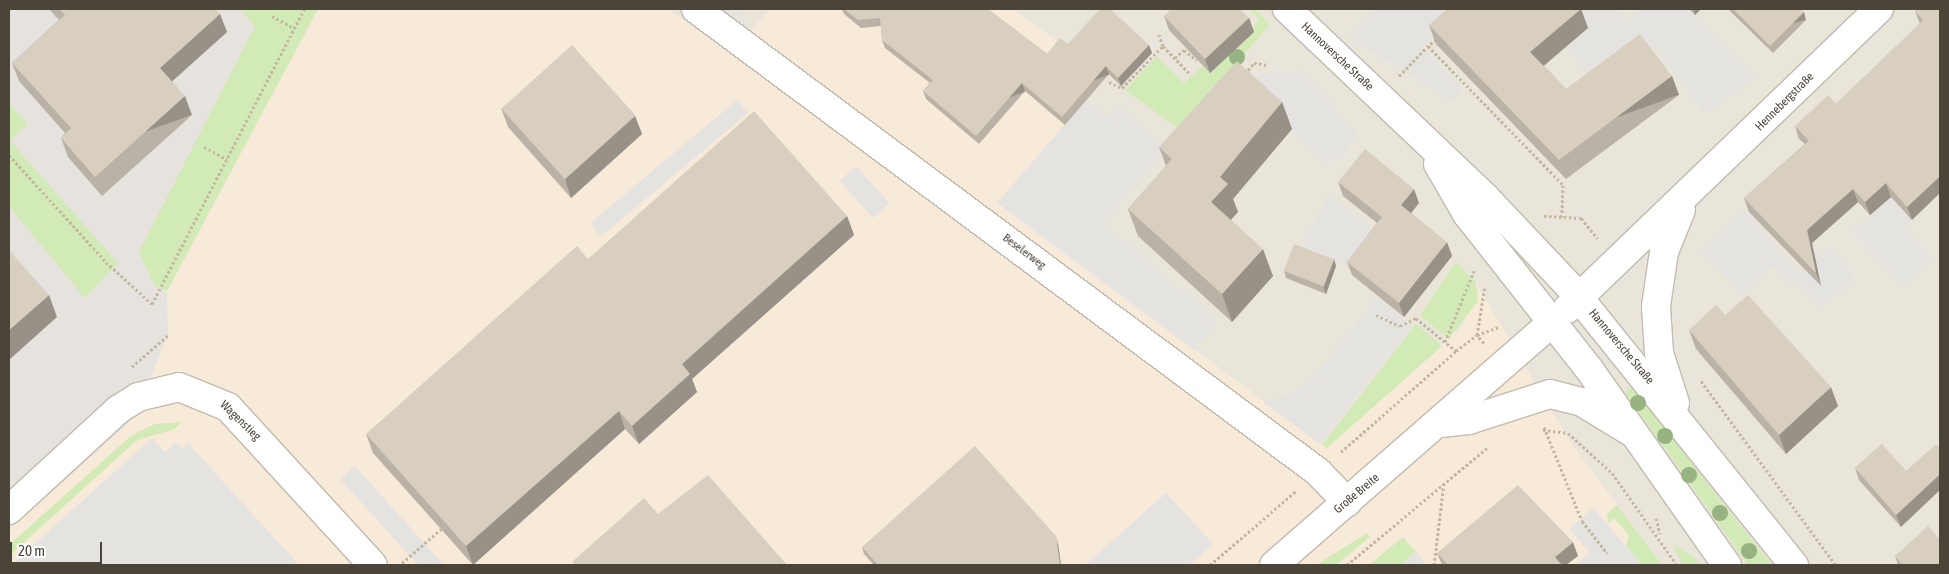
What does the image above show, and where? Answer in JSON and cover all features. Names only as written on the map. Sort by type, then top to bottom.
[{"type":"street","name":"Beselerweg","points":[[696,9],[1318,472],[1347,502]]},
{"type":"street","name":"Hannoversche Straße","points":[[1287,9],[1379,96],[1429,147],[1485,196],[1576,293],[1681,420],[1794,565]]},
{"type":"street","name":"Hennebergstraße","points":[[1576,293],[1689,193],[1878,9]]},
{"type":"street","name":"Hannoversche Straße","points":[[1429,147],[1467,214],[1549,317],[1727,565]]},
{"type":"street","points":[[1681,420],[1659,353],[1656,306],[1664,252],[1689,193]]},
{"type":"street","name":"Große Breite","points":[[1274,565],[1440,423],[1461,388],[1576,293]]},
{"type":"street","name":"Wagenstieg","points":[[9,510],[119,409],[138,397],[179,387],[228,407],[373,565]]},
{"type":"street","points":[[1440,423],[1469,420],[1550,394],[1582,402],[1633,433]]},
{"type":"path","points":[[9,155],[106,262],[152,304],[304,9]]},
{"type":"path","points":[[272,16],[294,28]]},
{"type":"path","points":[[1158,35],[1163,46],[1189,73]]},
{"type":"path","points":[[1379,96],[1440,35]]},
{"type":"path","points":[[1109,82],[1122,88],[1163,46]]},
{"type":"path","points":[[1428,46],[1563,185],[1562,217]]},
{"type":"path","points":[[1175,58],[1184,50],[1197,60]]},
{"type":"path","points":[[1242,77],[1254,63],[1267,65]]},
{"type":"path","points":[[204,147],[227,159]]},
{"type":"path","points":[[1445,342],[1476,267],[1479,271]]},
{"type":"path","points":[[1376,315],[1400,326],[1416,318],[1456,351]]},
{"type":"path","points":[[1210,565],[1456,351],[1477,335]]},
{"type":"path","points":[[1699,379],[1834,564]]},
{"type":"path","points":[[1538,430],[1545,429],[1568,433],[1612,473],[1677,565]]},
{"type":"path","points":[[1545,429],[1582,521],[1607,554]]},
{"type":"path","points":[[1346,565],[1491,444]]},
{"type":"path","points":[[1434,565],[1444,484]]},
{"type":"path","points":[[400,565],[441,529]]},
{"type":"shaded area","points":[[9,9],[668,9],[728,52],[771,9],[1013,9],[1105,79],[997,204],[1327,448],[1462,326],[1478,289],[1475,281],[1569,440],[1662,565],[9,565]]},
{"type":"shaded area","points":[[9,9],[318,9],[167,291],[168,335],[133,419],[9,530]]},
{"type":"shaded area","points":[[668,9],[772,9],[728,52]]},
{"type":"shaded area","points":[[720,9],[741,9],[734,19]]},
{"type":"shaded area","points":[[1013,9],[1940,9],[1940,565],[1662,565],[1569,441],[1462,326],[1327,448],[997,203],[1071,52]]},
{"type":"shaded area","points":[[1378,9],[1462,9],[1422,48],[1463,90],[1452,101],[1349,37]]},
{"type":"shaded area","points":[[1534,9],[1617,9],[1626,20],[1588,28],[1566,47]]},
{"type":"shaded area","points":[[1644,9],[1689,9],[1756,78],[1704,113],[1655,47],[1600,88],[1566,47],[1588,28],[1626,20]]},
{"type":"shaded area","points":[[1301,71],[1357,133],[1341,160],[1324,161],[1246,92],[1264,73]]},
{"type":"shaded area","points":[[737,100],[748,113],[601,236],[590,223]]},
{"type":"shaded area","points":[[1086,100],[1107,119],[1118,107],[1166,148],[1102,223],[1218,322],[1194,350],[997,203]]},
{"type":"shaded area","points":[[856,166],[889,203],[873,218],[840,181]]},
{"type":"shaded area","points":[[1329,193],[1376,233],[1349,267],[1302,244]]},
{"type":"shaded area","points":[[1891,197],[1912,220],[1904,228],[1932,258],[1903,285],[1853,231]]},
{"type":"shaded area","points":[[1744,211],[1800,273],[1828,247],[1855,277],[1822,308],[1795,279],[1789,284],[1773,265],[1741,295],[1701,250]]},
{"type":"shaded area","points":[[1377,298],[1412,326],[1319,443],[1263,402],[1287,396],[1311,379]]},
{"type":"shaded area","points":[[152,438],[165,452],[176,442],[182,448],[188,443],[299,565],[11,565]]},
{"type":"shaded area","points":[[355,466],[444,565],[418,565],[340,479]]},
{"type":"shaded area","points":[[1166,493],[1213,544],[1189,565],[1085,565]]},
{"type":"shaded area","points":[[1593,508],[1642,565],[1575,565],[1590,552],[1569,529]]},
{"type":"shaded area","points":[[1416,552],[1427,565],[1401,565],[1406,560]]},
{"type":"green space","points":[[240,9],[318,9],[167,291],[155,286],[139,252],[255,26]]},
{"type":"green space","points":[[1249,9],[1255,9],[1270,24],[1180,130],[1125,90],[1157,56],[1184,83],[1203,66],[1210,73],[1254,32],[1251,29],[1260,20]]},
{"type":"green space","points":[[9,104],[28,123],[10,141],[118,263],[85,298],[9,206]]},
{"type":"green space","points":[[1456,262],[1475,281],[1478,301],[1449,339],[1420,316]]},
{"type":"green space","points":[[1416,324],[1442,346],[1327,448],[1322,445]]},
{"type":"green space","points":[[1632,387],[1772,565],[1748,565],[1625,392]]},
{"type":"green space","points":[[181,422],[175,429],[137,440],[9,556],[9,545],[132,435],[155,424]]},
{"type":"green space","points":[[1617,505],[1662,565],[1642,565],[1626,546],[1629,535],[1614,518],[1608,523],[1607,514]]},
{"type":"green space","points":[[1367,533],[1370,537],[1336,565],[1316,565]]},
{"type":"green space","points":[[1403,537],[1416,552],[1401,565],[1369,565]]},
{"type":"green space","points":[[1674,545],[1692,556],[1701,565],[1682,565]]},
{"type":"building","points":[[59,9],[215,9],[220,14],[160,68],[185,96],[95,177],[61,138],[71,128],[12,63],[65,15]]},
{"type":"building","points":[[844,9],[988,9],[1047,54],[1060,38],[1068,44],[1100,9],[1110,9],[1149,45],[1118,78],[1106,66],[1062,117],[1022,83],[976,136],[923,91],[933,80],[882,40],[880,18],[858,20]]},
{"type":"building","points":[[1171,9],[1240,9],[1249,18],[1205,59],[1164,16]]},
{"type":"building","points":[[1447,9],[1581,9],[1530,52],[1566,89],[1640,34],[1672,76],[1559,160],[1429,25]]},
{"type":"building","points":[[1733,9],[1800,9],[1804,12],[1770,46]]},
{"type":"building","points":[[1917,9],[1940,9],[1940,176],[1907,207],[1886,183],[1865,202],[1853,189],[1807,230],[1816,273],[1744,198],[1809,141],[1795,126],[1828,95],[1836,104],[1923,20],[1915,11]]},
{"type":"building","points":[[572,45],[636,116],[565,179],[501,109]]},
{"type":"building","points":[[1237,61],[1282,102],[1220,177],[1228,184],[1211,202],[1263,249],[1222,294],[1128,209],[1172,159],[1159,147]]},
{"type":"building","points":[[754,111],[847,216],[682,364],[690,374],[632,426],[619,411],[466,546],[366,434],[577,246],[588,259]]},
{"type":"building","points":[[1365,149],[1414,189],[1401,205],[1447,242],[1399,303],[1347,262],[1382,217],[1338,182]]},
{"type":"building","points":[[1294,244],[1334,259],[1324,286],[1284,271]]},
{"type":"building","points":[[9,250],[49,295],[9,330]]},
{"type":"building","points":[[1748,295],[1831,387],[1779,435],[1689,330],[1716,305],[1725,315]]},
{"type":"building","points":[[1882,444],[1906,471],[1936,444],[1940,448],[1940,474],[1896,515],[1855,468]]},
{"type":"building","points":[[975,446],[1056,536],[1060,565],[878,565],[862,547]]},
{"type":"building","points":[[708,475],[787,565],[575,565],[572,562],[644,498],[658,514]]},
{"type":"building","points":[[1518,485],[1573,542],[1555,557],[1562,565],[1448,565],[1437,553]]},
{"type":"building","points":[[1928,526],[1940,540],[1940,565],[1902,565],[1895,556]]}]
